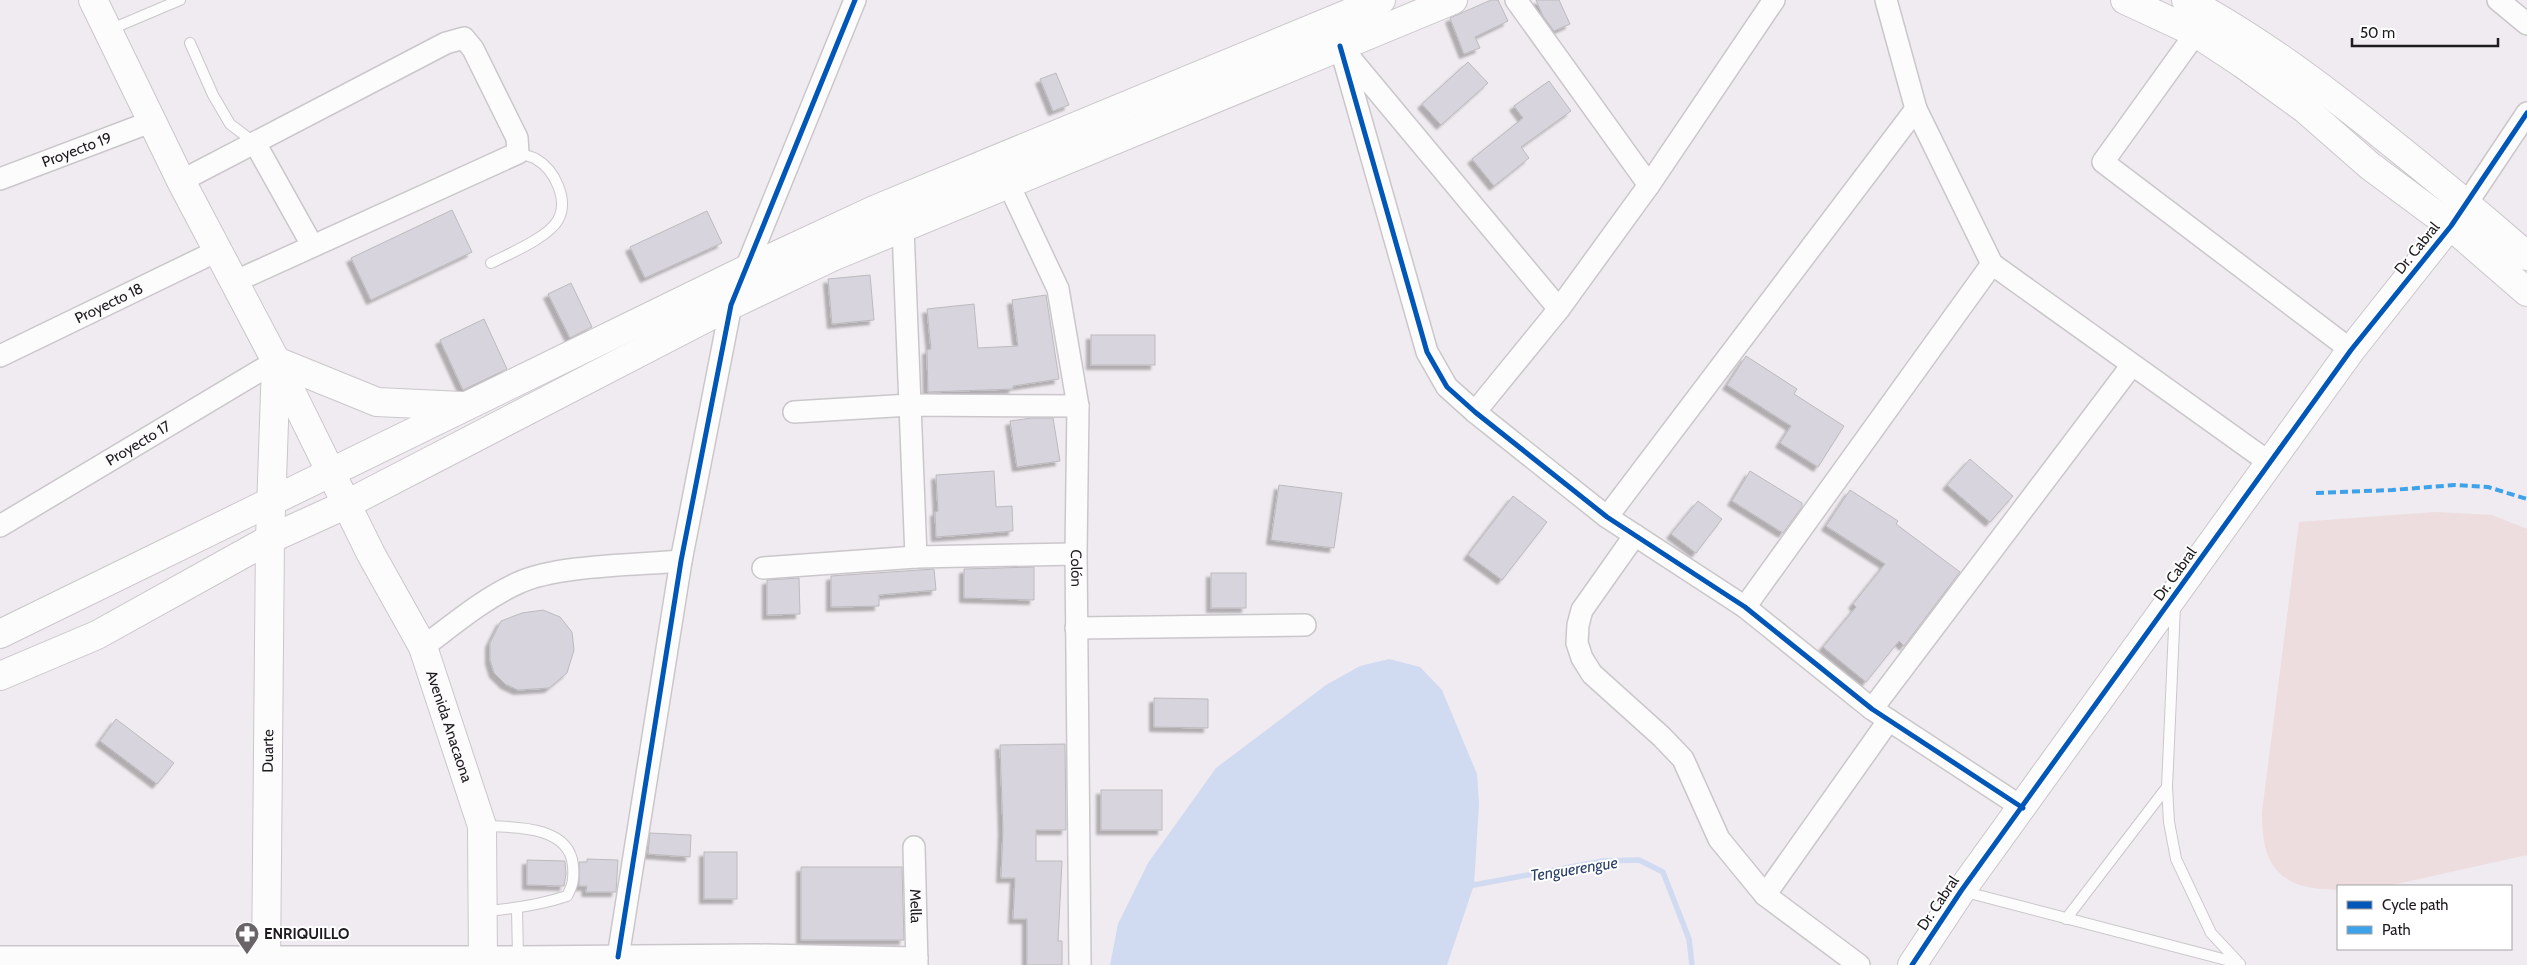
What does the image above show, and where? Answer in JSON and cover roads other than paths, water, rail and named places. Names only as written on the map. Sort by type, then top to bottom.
[{"type":"main road","name":"Avenida Anacaona","points":[[93,0],[181,181],[276,361],[371,554],[423,647],[482,826],[483,961]]},
{"type":"main road","points":[[0,676],[97,635],[270,539],[347,504],[731,305],[832,257],[1453,0]]},
{"type":"main road","points":[[2125,0],[2196,33],[2304,110],[2370,166],[2451,226],[2527,292]]},
{"type":"main road","points":[[2186,0],[2214,15],[2313,80],[2467,203],[2527,256]]},
{"type":"main road","points":[[0,634],[743,271],[874,210],[1368,3]]},
{"type":"main road","name":"Dr. Cabral","points":[[1912,965],[1960,891],[2023,808],[2351,350],[2451,226],[2467,203]]},
{"type":"main road","points":[[276,361],[377,402],[466,406]]},
{"type":"main road","name":"Duarte","points":[[266,960],[270,539],[276,361]]},
{"type":"main road","points":[[122,574],[140,611]]},
{"type":"street","points":[[618,957],[681,561],[731,305],[743,271],[855,0]]},
{"type":"street","points":[[1516,0],[1649,186]]},
{"type":"street","points":[[1475,412],[1559,309],[1649,186],[1774,0]]},
{"type":"street","points":[[1886,0],[1916,109],[1992,264],[2270,463]]},
{"type":"street","points":[[2498,0],[2527,24]]},
{"type":"street","points":[[2196,33],[2103,162],[2351,350]]},
{"type":"street","points":[[181,181],[446,43],[464,38],[473,49],[517,138],[518,153],[427,196],[312,245],[234,282]]},
{"type":"street","points":[[1340,46],[1559,309]]},
{"type":"street","points":[[1340,46],[1427,352],[1447,386],[1475,412],[1607,517],[1745,607],[1881,715],[2023,808]]},
{"type":"street","points":[[1607,517],[1916,109]]},
{"type":"street","points":[[2467,203],[2527,113]]},
{"type":"street","name":"Proyecto 19","points":[[0,179],[153,120]]},
{"type":"street","points":[[255,143],[312,245]]},
{"type":"street","name":"Colón","points":[[1008,183],[1058,289],[1078,406],[1076,628],[1080,965]]},
{"type":"street","points":[[903,228],[916,557]]},
{"type":"street","name":"Proyecto 18","points":[[0,356],[218,251]]},
{"type":"street","points":[[1745,607],[1992,264]]},
{"type":"street","name":"Proyecto 17","points":[[0,526],[276,361]]},
{"type":"street","points":[[1765,895],[1881,715],[2132,365]]},
{"type":"street","points":[[794,412],[910,405],[1078,406]]},
{"type":"street","points":[[1635,535],[1582,610],[1578,625],[1577,642],[1582,658],[1592,674],[1662,737],[1683,759],[1719,839],[1765,895],[1860,965]]},
{"type":"street","points":[[762,568],[916,557],[1076,554]]},
{"type":"street","points":[[423,647],[487,599],[520,582],[559,572],[681,561]]},
{"type":"street","points":[[1076,628],[1305,625]]},
{"type":"street","name":"Mella","points":[[914,848],[917,961]]},
{"type":"street","points":[[0,957],[102,961],[483,961],[518,957],[618,957],[917,961]]},
{"type":"lane","points":[[108,30],[180,0]]},
{"type":"lane","points":[[190,43],[213,95],[230,124],[255,143]]},
{"type":"lane","points":[[491,263],[538,239],[558,220],[562,198],[556,179],[537,160],[518,153]]},
{"type":"lane","points":[[2176,595],[2167,787],[2169,822],[2176,859],[2211,933],[2242,964]]},
{"type":"lane","points":[[2066,919],[2167,787]]},
{"type":"lane","points":[[482,826],[527,828],[554,836],[572,857],[574,883],[567,896],[517,909],[483,911]]},
{"type":"lane","points":[[1960,891],[2242,964]]},
{"type":"lane","points":[[517,909],[518,957]]},
{"type":"water","points":[[1389,659],[1420,667],[1442,690],[1477,774],[1479,804],[1474,885],[1447,965],[1110,965],[1118,924],[1148,863],[1216,768],[1326,685],[1360,666]]},
{"type":"waterway","name":"Tenguerengue","points":[[1474,885],[1603,861],[1639,860],[1663,872],[1689,939],[1692,965]]},
{"type":"place","name":"ENRIQUILLO","points":[[247,955]]}]
